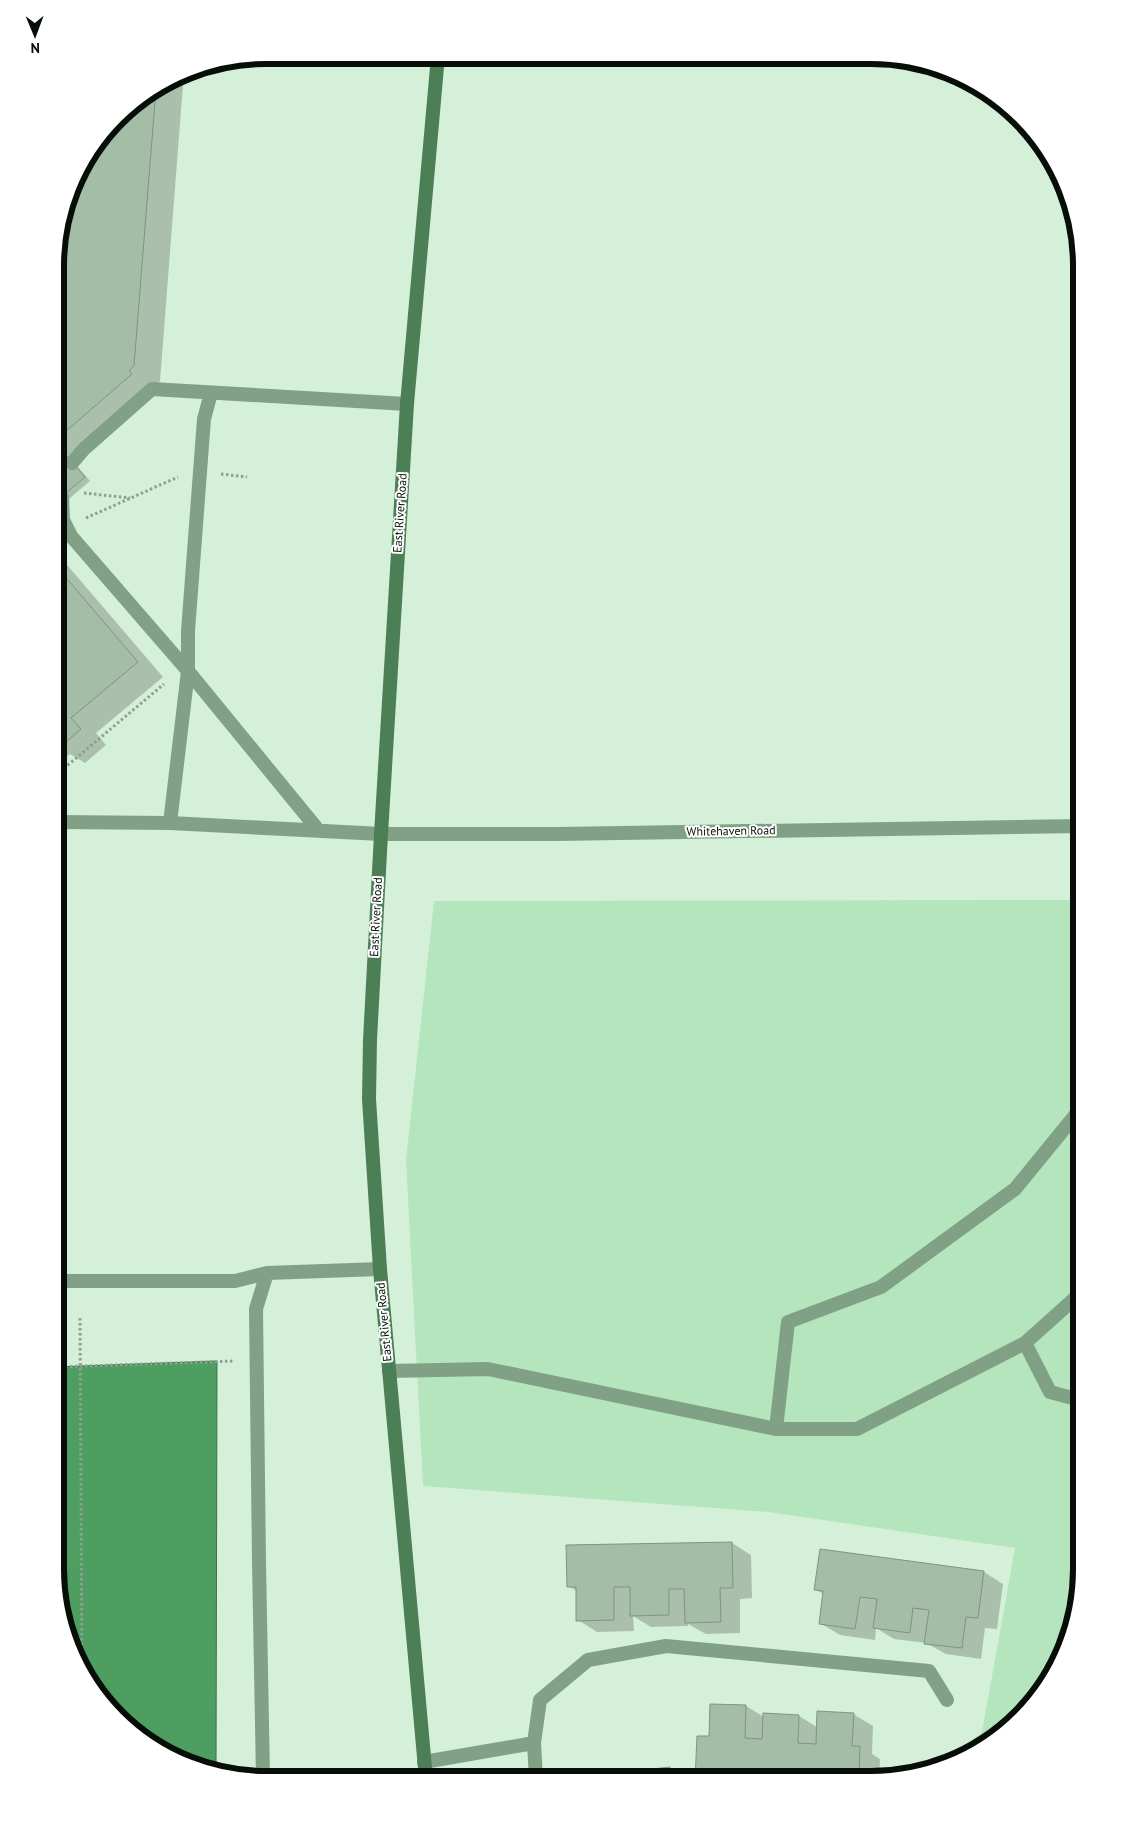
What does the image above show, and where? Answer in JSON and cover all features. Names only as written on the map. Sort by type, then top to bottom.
[{"type":"main road","name":"East River Road","points":[[425,1771],[380,1269],[369,1099],[370,1040],[381,834],[407,404],[437,64]]},
{"type":"street","points":[[72,463],[84,449],[152,389],[407,404]]},
{"type":"street","points":[[170,823],[188,671],[188,631],[204,419],[210,393]]},
{"type":"street","points":[[64,522],[71,536],[188,671],[319,831]]},
{"type":"street","name":"Whitehaven Road","points":[[64,822],[170,823],[381,834],[557,834],[1073,826]]},
{"type":"street","points":[[776,1429],[788,1322],[881,1287],[897,1276],[1015,1189],[1073,1118]]},
{"type":"street","points":[[64,1281],[235,1281],[267,1273],[380,1269]]},
{"type":"street","points":[[263,1771],[256,1309],[267,1273]]},
{"type":"street","points":[[389,1371],[488,1369],[776,1429],[857,1429],[1025,1343],[1073,1300]]},
{"type":"street","points":[[1025,1343],[1050,1392],[1073,1398]]},
{"type":"street","points":[[536,1771],[534,1743],[540,1700],[588,1660],[666,1646],[929,1671],[947,1700]]},
{"type":"street","points":[[424,1762],[534,1743]]},
{"type":"path","points":[[217,474],[246,477]]},
{"type":"path","points":[[81,520],[181,476]]},
{"type":"path","points":[[78,492],[130,498]]},
{"type":"path","points":[[64,768],[170,679]]},
{"type":"path","points":[[80,1318],[82,1653]]},
{"type":"path","points":[[64,1367],[217,1361]]},
{"type":"shaded area","points":[[1073,900],[1072,1596],[1063,1634],[1039,1682],[1014,1712],[984,1737],[958,1751],[982,1732],[1015,1548],[768,1512],[423,1486],[406,1160],[434,901]]},
{"type":"shaded area","points":[[217,1361],[216,1765],[188,1756],[165,1744],[143,1730],[123,1712],[98,1682],[74,1634],[65,1596],[64,1583],[64,1367]]},
{"type":"building","points":[[155,97],[134,366],[129,371],[132,374],[64,433],[64,252],[65,239],[74,201],[85,176],[105,143],[123,123]]},
{"type":"building","points":[[64,453],[85,477],[64,494]]},
{"type":"building","points":[[64,575],[138,662],[71,718],[81,729],[64,744]]},
{"type":"building","points":[[732,1542],[733,1588],[720,1588],[721,1622],[685,1623],[684,1589],[669,1589],[669,1615],[630,1616],[630,1587],[614,1587],[614,1620],[576,1621],[576,1587],[567,1587],[566,1545]]},
{"type":"building","points":[[820,1549],[984,1571],[978,1618],[966,1617],[962,1648],[924,1644],[929,1610],[913,1608],[910,1633],[873,1628],[877,1599],[860,1597],[855,1629],[819,1624],[823,1591],[814,1590]]},
{"type":"building","points":[[710,1704],[746,1705],[745,1738],[762,1739],[763,1713],[799,1715],[798,1743],[816,1744],[817,1711],[854,1713],[852,1746],[860,1746],[859,1771],[695,1771],[697,1736],[709,1736]]},
{"type":"building","points":[[670,1767],[670,1771],[633,1771]]}]
